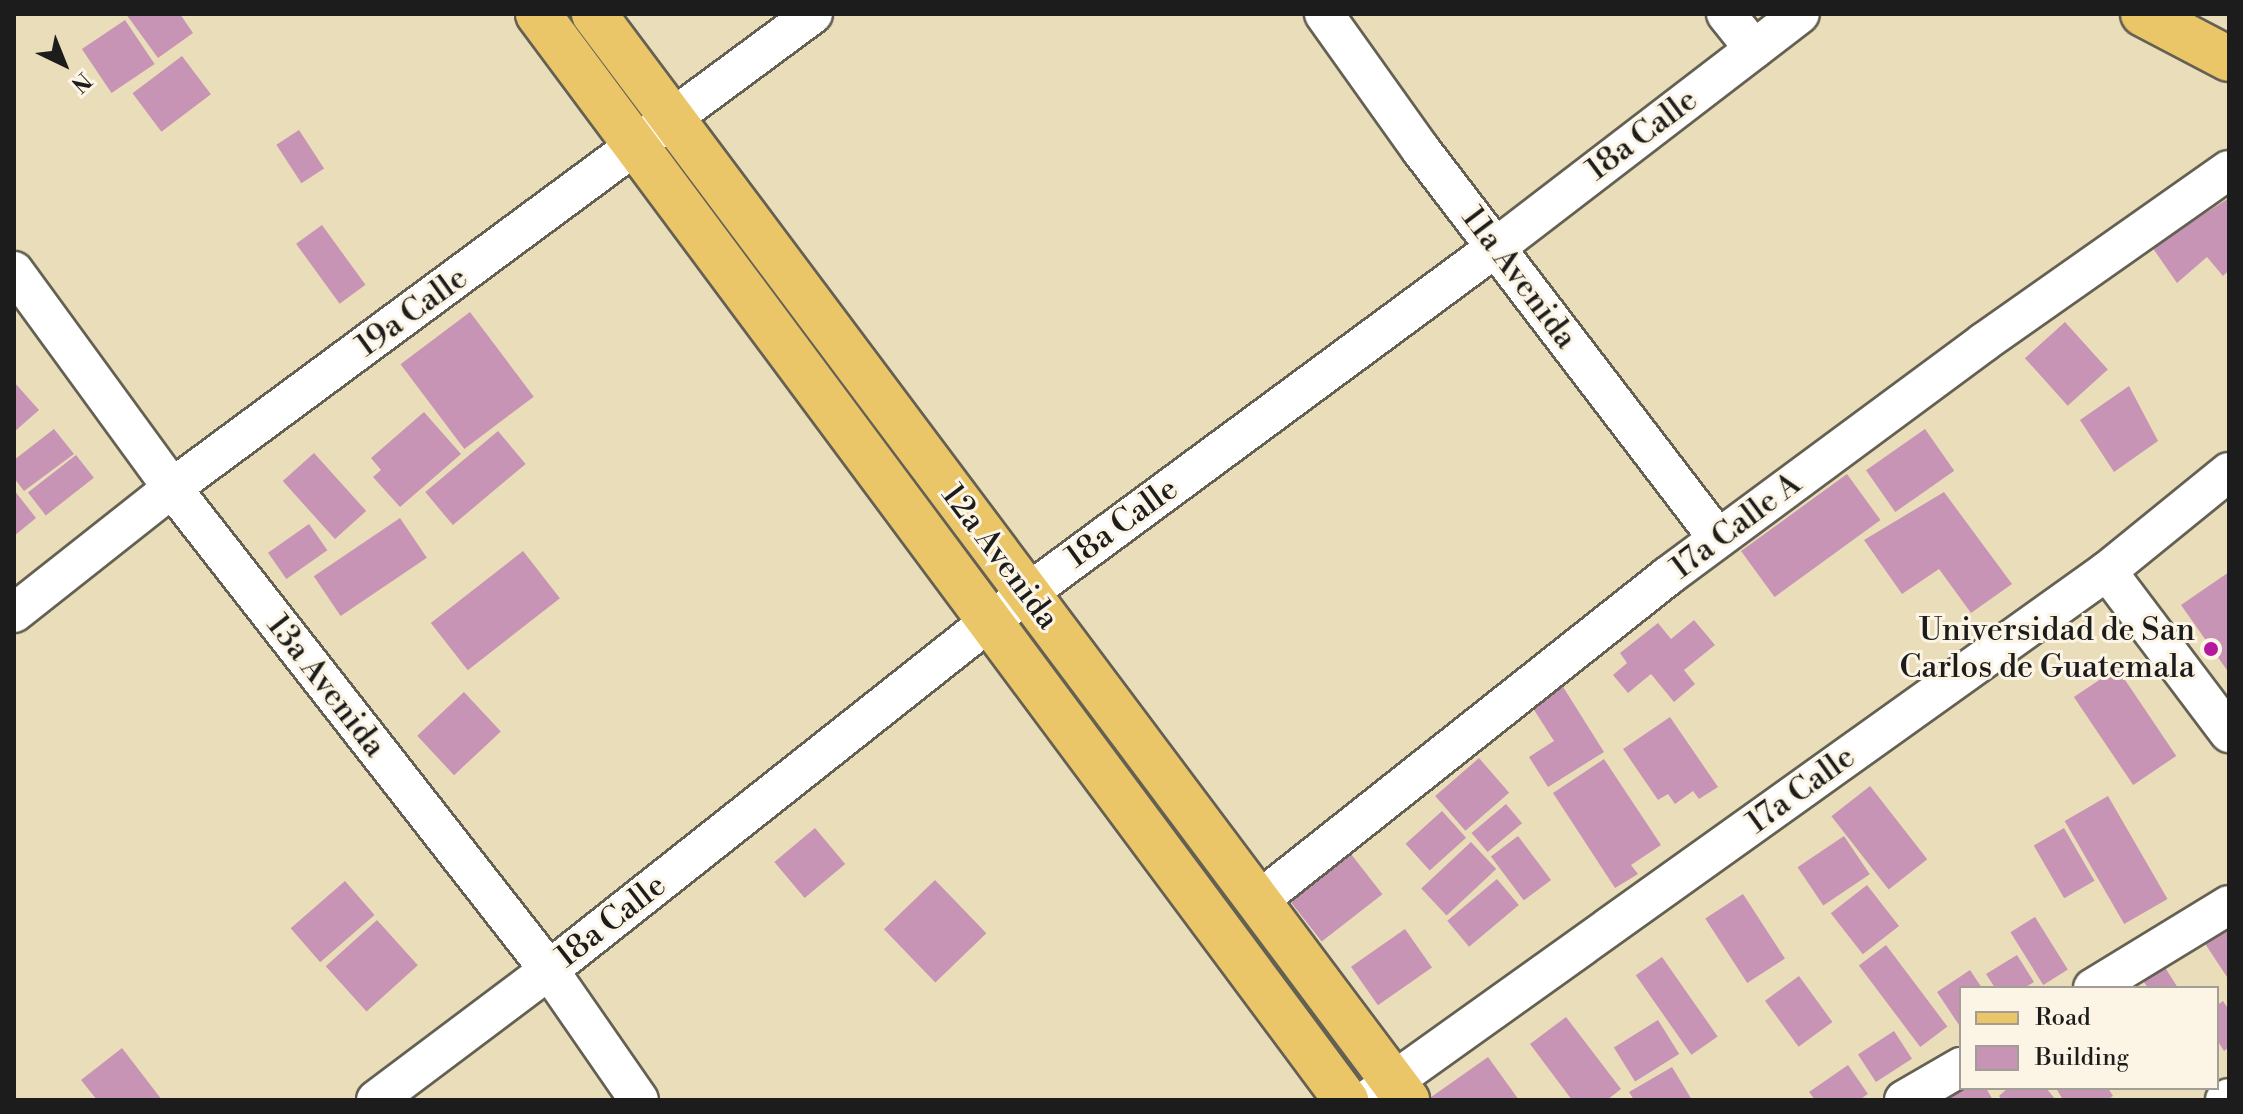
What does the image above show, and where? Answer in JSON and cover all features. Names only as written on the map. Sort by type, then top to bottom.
[{"type":"main road","name":"12a Avenida","points":[[538,14],[1346,1100]]},
{"type":"main road","name":"12a Avenida","points":[[594,14],[1258,901],[1389,1094]]},
{"type":"main road","points":[[2143,14],[2229,59]]},
{"type":"street","name":"19a Calle","points":[[14,613],[172,488],[813,14]]},
{"type":"street","name":"11a Avenida","points":[[1324,14],[1495,248],[1718,539]]},
{"type":"street","points":[[1726,14],[1754,49]]},
{"type":"street","name":"18a Calle","points":[[376,1100],[549,970],[990,621],[1495,248],[1800,14]]},
{"type":"street","name":"17a Calle A","points":[[1258,901],[1718,539],[1996,333],[2229,170]]},
{"type":"street","name":"13a Avenida","points":[[14,271],[172,488],[549,970],[639,1100]]},
{"type":"street","name":"17a Calle","points":[[1389,1094],[2107,571],[2229,472]]},
{"type":"street","points":[[2107,571],[2229,733]]},
{"type":"street","points":[[2096,986],[2229,905]]},
{"type":"street","points":[[1904,1100],[1959,1068]]},
{"type":"building","points":[[126,14],[180,14],[193,33],[158,58]]},
{"type":"building","points":[[125,20],[155,64],[112,93],[82,49]]},
{"type":"building","points":[[182,56],[211,94],[161,132],[132,93]]},
{"type":"building","points":[[299,130],[324,169],[301,183],[276,145]]},
{"type":"building","points":[[2229,198],[2229,270],[2223,276],[2207,257],[2177,283],[2152,247]]},
{"type":"building","points":[[322,225],[365,285],[340,304],[296,244]]},
{"type":"building","points":[[470,312],[534,397],[464,449],[401,364]]},
{"type":"building","points":[[2065,322],[2108,370],[2068,406],[2025,358]]},
{"type":"building","points":[[14,382],[39,410],[14,432]]},
{"type":"building","points":[[2129,386],[2158,441],[2114,472],[2080,420]]},
{"type":"building","points":[[424,412],[461,454],[400,507],[373,477],[381,470],[371,458]]},
{"type":"building","points":[[54,429],[74,454],[24,491],[14,478],[14,460]]},
{"type":"building","points":[[1925,429],[1954,471],[1895,512],[1866,470]]},
{"type":"building","points":[[498,431],[526,464],[453,525],[425,492]]},
{"type":"building","points":[[314,453],[366,511],[335,539],[283,481]]},
{"type":"building","points":[[76,455],[94,478],[46,515],[28,493]]},
{"type":"building","points":[[1847,474],[1881,520],[1775,597],[1741,551]]},
{"type":"building","points":[[14,490],[36,518],[14,536]]},
{"type":"building","points":[[1944,492],[2012,584],[1971,613],[1939,569],[1902,594],[1864,540]]},
{"type":"building","points":[[400,518],[427,558],[341,616],[314,576]]},
{"type":"building","points":[[309,524],[327,550],[286,579],[268,553]]},
{"type":"building","points":[[523,551],[560,598],[468,670],[431,623]]},
{"type":"building","points":[[2229,572],[2229,673],[2181,605]]},
{"type":"building","points":[[1694,620],[1715,645],[1684,670],[1695,684],[1674,702],[1651,674],[1628,693],[1613,675],[1627,663],[1620,653],[1658,623],[1671,639]]},
{"type":"building","points":[[2117,668],[2176,756],[2133,785],[2074,697]]},
{"type":"building","points":[[1560,682],[1604,752],[1548,787],[1529,757],[1554,741],[1529,702]]},
{"type":"building","points":[[464,692],[501,731],[454,775],[417,736]]},
{"type":"building","points":[[1670,717],[1718,787],[1699,799],[1693,791],[1675,804],[1668,794],[1658,800],[1623,749]]},
{"type":"building","points":[[1479,758],[1509,793],[1465,831],[1435,796]]},
{"type":"building","points":[[1604,759],[1661,845],[1631,865],[1638,874],[1615,888],[1553,793]]},
{"type":"building","points":[[1870,786],[1927,859],[1889,889],[1831,816]]},
{"type":"building","points":[[2108,796],[2168,899],[2124,924],[2065,821]]},
{"type":"building","points":[[1506,804],[1522,823],[1488,852],[1472,833]]},
{"type":"building","points":[[1442,811],[1466,838],[1430,871],[1406,844]]},
{"type":"building","points":[[815,828],[845,864],[805,898],[774,862]]},
{"type":"building","points":[[2064,828],[2094,881],[2064,898],[2034,846]]},
{"type":"building","points":[[1518,836],[1551,880],[1524,900],[1491,856]]},
{"type":"building","points":[[1844,836],[1870,874],[1823,905],[1798,867]]},
{"type":"building","points":[[1471,842],[1496,869],[1447,915],[1421,888]]},
{"type":"building","points":[[1351,854],[1382,894],[1322,942],[1290,901]]},
{"type":"building","points":[[1497,879],[1519,905],[1469,947],[1447,921]]},
{"type":"building","points":[[935,880],[986,933],[935,983],[884,929]]},
{"type":"building","points":[[345,881],[375,915],[320,962],[291,928]]},
{"type":"building","points":[[1867,885],[1899,926],[1863,954],[1831,913]]},
{"type":"building","points":[[1743,894],[1785,959],[1747,983],[1705,919]]},
{"type":"building","points":[[2035,917],[2068,970],[2043,985],[2010,932]]},
{"type":"building","points":[[377,920],[418,965],[367,1012],[326,966]]},
{"type":"building","points":[[2229,922],[2229,980],[2202,939]]},
{"type":"building","points":[[1405,929],[1432,968],[1378,1005],[1351,967]]},
{"type":"building","points":[[1886,945],[1947,1026],[1920,1047],[1859,965]]},
{"type":"building","points":[[2017,955],[2034,982],[2027,986],[1994,986],[1986,974]]},
{"type":"building","points":[[1662,957],[1718,1036],[1691,1055],[1636,975]]},
{"type":"building","points":[[2161,961],[2177,986],[2147,986],[2139,975]]},
{"type":"building","points":[[1970,970],[1981,986],[1959,986],[1959,1025],[1937,992]]},
{"type":"building","points":[[1799,976],[1833,1022],[1799,1047],[1765,1001]]},
{"type":"building","points":[[2223,1001],[2229,1010],[2229,1047],[2224,1051],[2219,1043],[2219,1004]]},
{"type":"building","points":[[1566,1017],[1621,1089],[1607,1100],[1572,1100],[1530,1044]]},
{"type":"building","points":[[1658,1020],[1679,1054],[1635,1081],[1614,1048]]},
{"type":"building","points":[[1894,1031],[1912,1059],[1876,1082],[1858,1054]]},
{"type":"building","points":[[122,1048],[162,1100],[97,1100],[81,1080]]},
{"type":"building","points":[[1488,1057],[1519,1100],[1427,1100]]},
{"type":"building","points":[[1848,1065],[1868,1094],[1859,1100],[1815,1100],[1809,1092]]},
{"type":"building","points":[[1672,1067],[1692,1100],[1634,1100],[1629,1092]]},
{"type":"building","points":[[1959,1089],[1987,1090],[1993,1100],[1925,1100]]},
{"type":"building","points":[[2006,1090],[2048,1090],[2056,1100],[2002,1100],[1999,1096]]},
{"type":"building","points":[[2057,1090],[2109,1090],[2113,1096],[2107,1100],[2063,1100]]},
{"type":"place","name":"Universidad de San Carlos de Guatemala","points":[[2211,649]]}]
